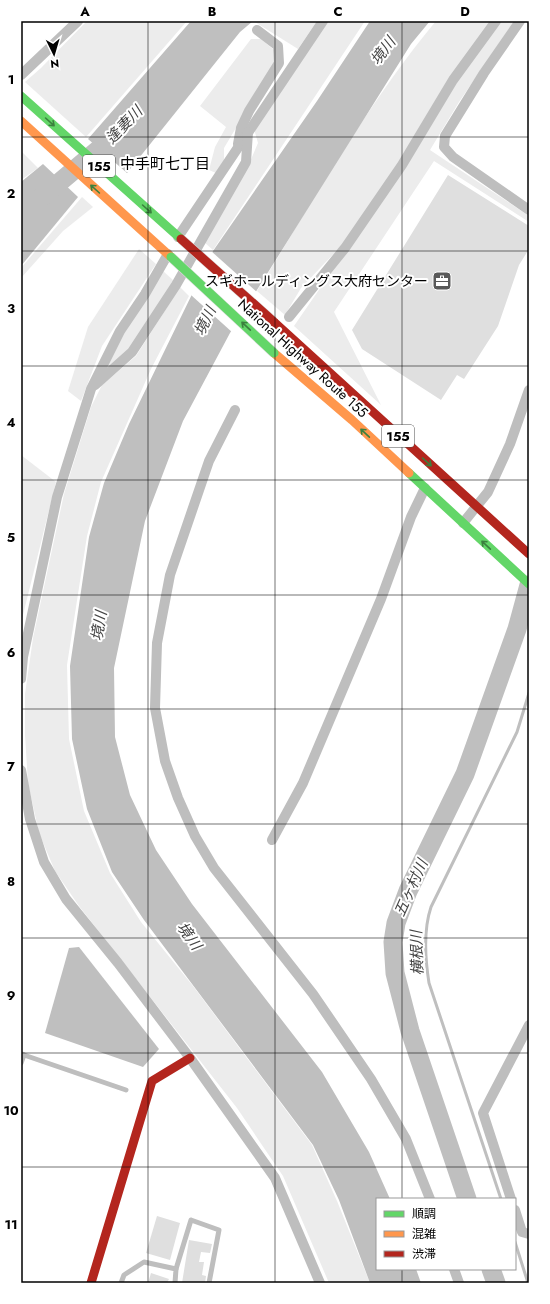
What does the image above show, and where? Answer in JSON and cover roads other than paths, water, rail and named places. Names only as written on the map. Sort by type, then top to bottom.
[{"type":"main road","name":"National Highway Route 155","points":[[21,96],[274,322],[526,552]]},
{"type":"main road","name":"National Highway Route 155","points":[[21,121],[274,353],[352,420],[529,584]]},
{"type":"main road","points":[[91,1283],[152,1081],[190,1058]]},
{"type":"street","points":[[179,237],[323,21]]},
{"type":"street","points":[[289,317],[344,248],[402,165],[453,80],[496,21]]},
{"type":"street","points":[[520,21],[484,73],[445,136],[444,147],[453,157],[529,210]]},
{"type":"street","points":[[21,75],[75,22]]},
{"type":"street","points":[[238,148],[241,128],[249,111],[279,63],[278,46],[257,30]]},
{"type":"street","points":[[91,389],[132,352],[176,285],[246,162],[248,132]]},
{"type":"street","points":[[21,679],[22,657],[57,497],[91,389],[120,331],[145,294],[168,255]]},
{"type":"street","points":[[463,523],[488,492],[510,444],[529,390]]},
{"type":"street","points":[[235,410],[210,461],[170,575],[158,643],[155,708],[165,761],[178,798],[195,836],[214,868],[313,994],[371,1079],[406,1139],[430,1198]]},
{"type":"street","points":[[272,840],[306,776],[381,599],[411,517],[425,488]]},
{"type":"street","points":[[21,770],[30,819],[44,862],[66,899],[118,963],[190,1058],[275,1178],[320,1283]]},
{"type":"street","points":[[511,1198],[483,1113],[529,1025]]},
{"type":"street","points":[[516,1213],[522,1232],[529,1234]]},
{"type":"street","points":[[454,1270],[460,1283]]},
{"type":"lane","points":[[21,1063],[22,1055],[126,1090]]},
{"type":"lane","points":[[175,1283],[176,1269],[191,1220],[219,1230],[209,1283]]},
{"type":"lane","points":[[121,1283],[124,1275],[144,1262],[176,1269]]},
{"type":"water","points":[[191,21],[253,21],[240,32],[127,173],[88,139]]},
{"type":"water","name":"境川","points":[[370,21],[430,21],[411,44],[230,333],[183,421],[145,521],[114,668],[115,737],[130,795],[156,850],[192,904],[322,1072],[369,1152],[390,1198],[376,1198],[376,1270],[416,1270],[421,1283],[370,1283],[339,1200],[313,1145],[144,920],[112,872],[87,809],[72,739],[70,666],[89,537],[104,483],[129,424],[213,251],[317,101]]},
{"type":"water","points":[[43,164],[78,197],[21,266],[21,182]]},
{"type":"water","points":[[79,947],[159,1049],[143,1067],[45,1033],[69,948]]},
{"type":"waterway","name":"逢妻川","points":[[21,220],[42,197],[118,133]]},
{"type":"waterway","name":"五ヶ村川","points":[[467,1198],[410,1031],[395,973],[393,942],[396,923],[408,891],[465,774],[517,629],[529,585]]},
{"type":"waterway","name":"横根川","points":[[501,1198],[429,983],[426,964],[426,935],[428,916],[431,907],[517,732],[529,693]]},
{"type":"waterway","name":"横根川","points":[[516,1245],[528,1283]]},
{"type":"waterway","name":"五ヶ村川","points":[[491,1270],[496,1283]]},
{"type":"place","name":"スギホールディングス大府センター","points":[[442,281]]},
{"type":"district","name":"中手町七丁目","points":[[165,164]]}]
